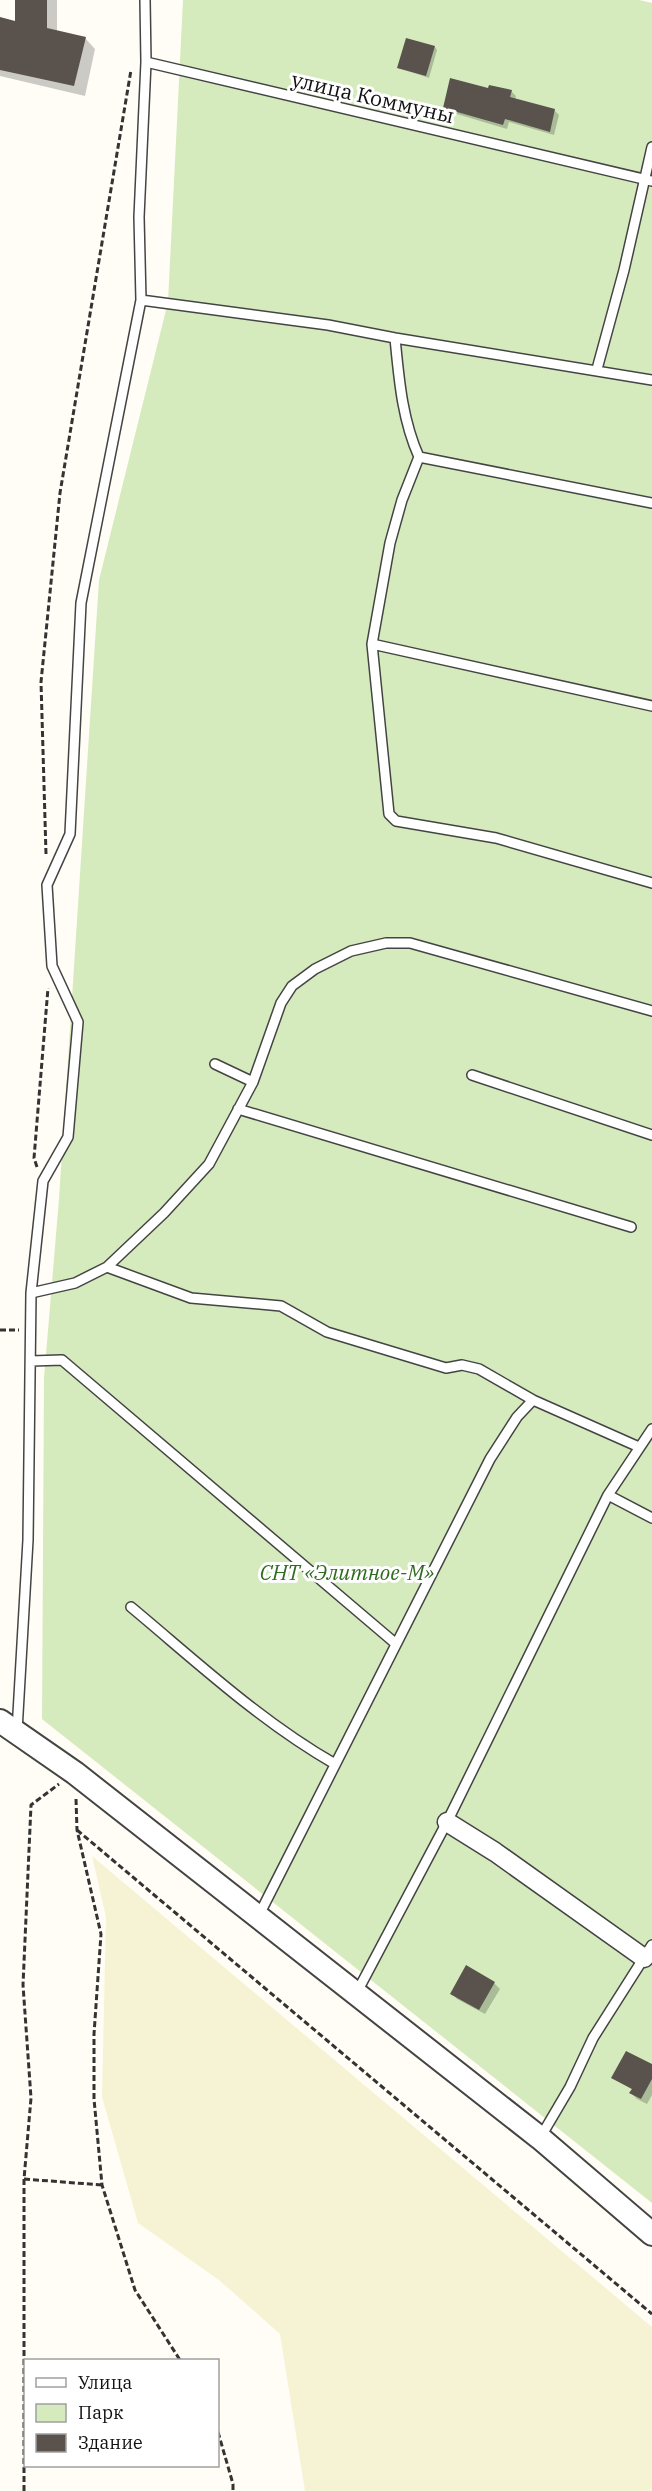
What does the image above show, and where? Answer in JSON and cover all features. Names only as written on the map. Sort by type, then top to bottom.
[{"type":"street","points":[[9,1726],[75,1773],[540,2138],[652,2234]]},
{"type":"street","points":[[447,1822],[648,1952]]},
{"type":"lane","points":[[9,1726],[28,1540],[31,1293],[43,1181],[68,1137],[78,1022],[52,966],[47,885],[70,834],[81,603],[141,300],[139,218],[146,62],[145,0]]},
{"type":"lane","name":"улица Коммуны","points":[[146,62],[648,180]]},
{"type":"lane","points":[[597,369],[648,180],[652,147]]},
{"type":"lane","points":[[141,300],[328,325],[652,380]]},
{"type":"lane","points":[[395,338],[399,381],[409,434],[419,457],[402,500],[390,543],[372,644],[389,814],[396,821],[496,838],[652,883]]},
{"type":"lane","points":[[419,457],[652,503]]},
{"type":"lane","points":[[372,644],[652,706]]},
{"type":"lane","points":[[31,1293],[75,1283],[107,1267],[164,1213],[209,1164],[253,1082],[281,1003],[292,986],[315,969],[351,951],[386,943],[410,943],[652,1011]]},
{"type":"lane","points":[[215,1064],[253,1082]]},
{"type":"lane","points":[[472,1075],[652,1135]]},
{"type":"lane","points":[[238,1109],[631,1227]]},
{"type":"lane","points":[[107,1267],[191,1298],[281,1306],[327,1332],[446,1368],[462,1365],[479,1369],[533,1400],[639,1447]]},
{"type":"lane","points":[[31,1361],[62,1360],[395,1643]]},
{"type":"lane","points":[[258,1917],[490,1459],[517,1417],[533,1400]]},
{"type":"lane","points":[[356,1994],[447,1822],[608,1495],[652,1429]]},
{"type":"lane","points":[[608,1495],[652,1518]]},
{"type":"lane","points":[[131,1607],[288,1736],[335,1764]]},
{"type":"lane","points":[[540,2138],[570,2087],[593,2038],[648,1952]]},
{"type":"path","points":[[47,885],[41,682],[60,493],[131,68]]},
{"type":"path","points":[[43,1181],[34,1158],[46,999],[52,966]]},
{"type":"path","points":[[0,1330],[13,1330]]},
{"type":"path","points":[[75,1773],[77,1830],[101,1934],[94,2034],[94,2099],[102,2185],[135,2290],[179,2359]]},
{"type":"path","points":[[24,2491],[24,2179],[32,2098],[23,1985],[31,1805],[75,1773]]},
{"type":"path","points":[[77,1830],[652,2314]]},
{"type":"path","points":[[24,2179],[102,2185]]},
{"type":"path","points":[[219,2435],[233,2491]]},
{"type":"shaded area","points":[[92,1856],[652,2327],[652,2491],[305,2491],[280,2334],[219,2280],[138,2223],[102,2097],[106,1917]]},
{"type":"green space","name":"СНТ «Элитное-М»","points":[[183,0],[639,0],[652,3],[652,2203],[42,1719],[44,1378],[59,1199],[99,580],[168,302]]},
{"type":"building","points":[[15,0],[47,0],[47,28],[86,37],[74,86],[0,70],[0,17],[15,21]]},
{"type":"building","points":[[406,38],[435,46],[426,76],[397,68]]},
{"type":"building","points":[[450,78],[488,88],[489,85],[512,90],[510,97],[555,109],[550,132],[505,119],[503,125],[443,108]]},
{"type":"building","points":[[466,1965],[495,1982],[479,2010],[450,1994]]},
{"type":"building","points":[[626,2051],[652,2064],[652,2079],[641,2099],[629,2093],[632,2089],[611,2078]]}]
